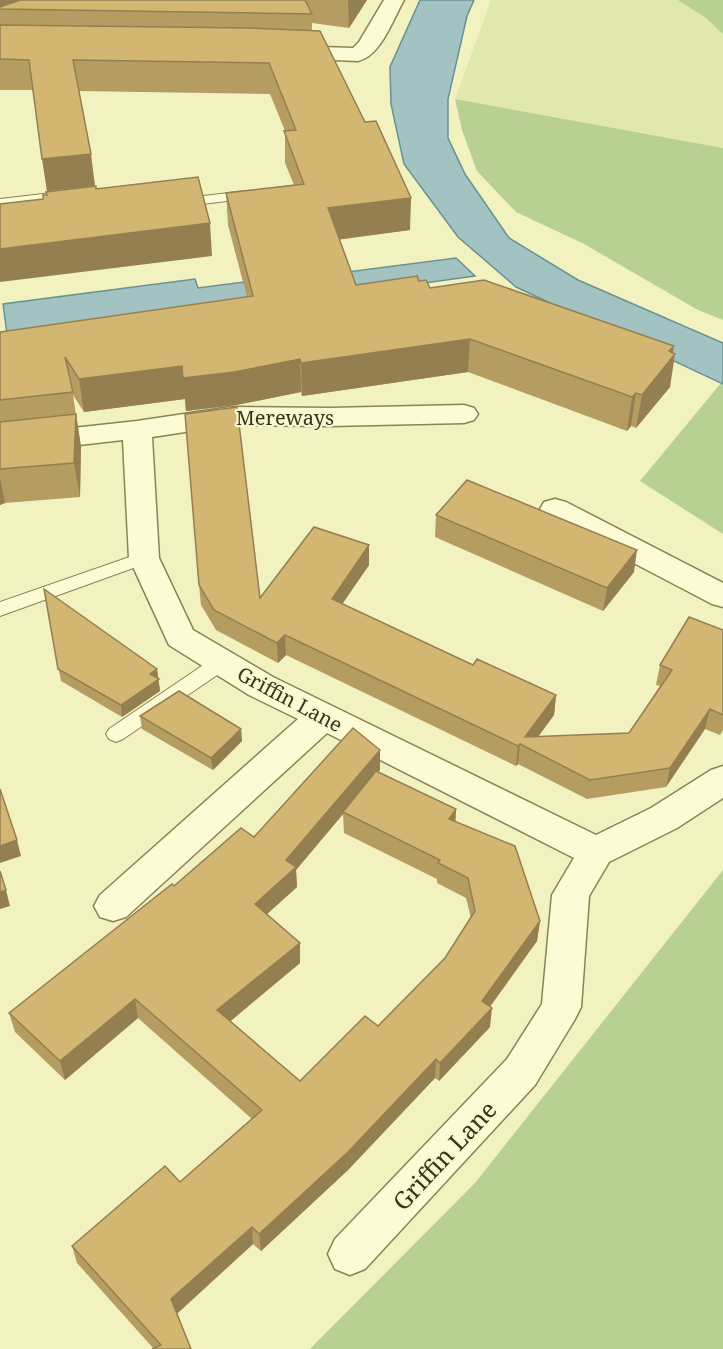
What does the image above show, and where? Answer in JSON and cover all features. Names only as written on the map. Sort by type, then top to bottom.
[{"type":"street","points":[[262,51],[358,55],[368,45],[394,0]]},
{"type":"street","name":"Mereways","points":[[0,445],[137,430],[231,416],[330,417],[464,414]]},
{"type":"street","name":"Griffin Lane","points":[[137,430],[144,558],[180,637],[261,686],[596,852],[571,895],[561,1007],[521,1072],[350,1254]]},
{"type":"street","points":[[555,508],[723,596]]},
{"type":"street","points":[[113,906],[324,716]]},
{"type":"street","points":[[596,852],[664,818],[723,780]]},
{"type":"lane","points":[[0,203],[79,193]]},
{"type":"lane","points":[[163,205],[246,195]]},
{"type":"lane","points":[[0,609],[144,558]]},
{"type":"lane","points":[[116,734],[222,662]]},
{"type":"green space","points":[[491,0],[723,0],[723,148],[455,99]]},
{"type":"green space","points":[[678,0],[723,0],[723,34],[706,18]]},
{"type":"green space","points":[[455,99],[723,148],[723,320],[698,310],[584,244],[516,212],[477,171],[462,130]]},
{"type":"green space","points":[[721,383],[723,384],[723,534],[640,481]]},
{"type":"green space","points":[[723,870],[723,1349],[310,1349],[475,1183]]},
{"type":"water","points":[[420,0],[474,0],[467,16],[448,99],[448,138],[465,174],[509,238],[578,280],[723,343],[723,384],[516,287],[458,237],[404,164],[391,104],[390,67]]},
{"type":"water","points":[[456,258],[475,276],[8,341],[3,304],[195,279],[198,288]]},
{"type":"building","points":[[20,0],[305,0],[312,14],[0,9],[0,7]]},
{"type":"building","points":[[0,25],[320,31],[365,122],[376,121],[411,198],[328,208],[356,285],[417,276],[419,281],[426,280],[430,288],[484,280],[674,346],[669,351],[675,354],[642,395],[636,393],[632,397],[470,339],[301,363],[300,359],[234,372],[183,378],[182,366],[79,379],[65,357],[73,392],[0,400],[0,332],[253,296],[226,193],[304,184],[284,131],[296,130],[269,63],[73,60],[91,154],[42,159],[29,60],[0,59]]},
{"type":"building","points":[[198,177],[210,223],[0,249],[0,204],[43,199],[43,195],[47,195],[46,192],[96,186],[96,189]]},
{"type":"building","points":[[237,407],[260,598],[314,527],[369,545],[332,599],[473,665],[477,659],[556,695],[525,737],[629,733],[672,670],[660,665],[689,617],[723,630],[723,715],[710,709],[670,768],[590,780],[520,744],[518,746],[285,635],[277,643],[214,610],[199,585],[185,414]]},
{"type":"building","points":[[76,414],[74,463],[0,469],[0,422]]},
{"type":"building","points":[[467,480],[637,550],[607,588],[436,515]]},
{"type":"building","points":[[44,589],[157,669],[150,674],[159,679],[121,705],[58,669]]},
{"type":"building","points":[[179,691],[241,729],[211,758],[140,716]]},
{"type":"building","points":[[353,728],[380,750],[286,860],[296,867],[255,904],[300,943],[217,1010],[300,1081],[365,1016],[378,1026],[445,958],[475,911],[468,878],[438,863],[440,860],[343,812],[376,771],[456,809],[449,819],[515,846],[540,921],[482,1001],[492,1008],[440,1063],[436,1059],[348,1152],[259,1234],[252,1227],[171,1299],[191,1349],[152,1349],[161,1345],[72,1246],[165,1166],[180,1182],[262,1110],[135,999],[60,1061],[9,1013],[172,884],[174,886],[241,828],[254,837]]},
{"type":"building","points":[[0,789],[17,840],[0,846]]},
{"type":"building","points":[[0,871],[6,890],[0,892]]}]
